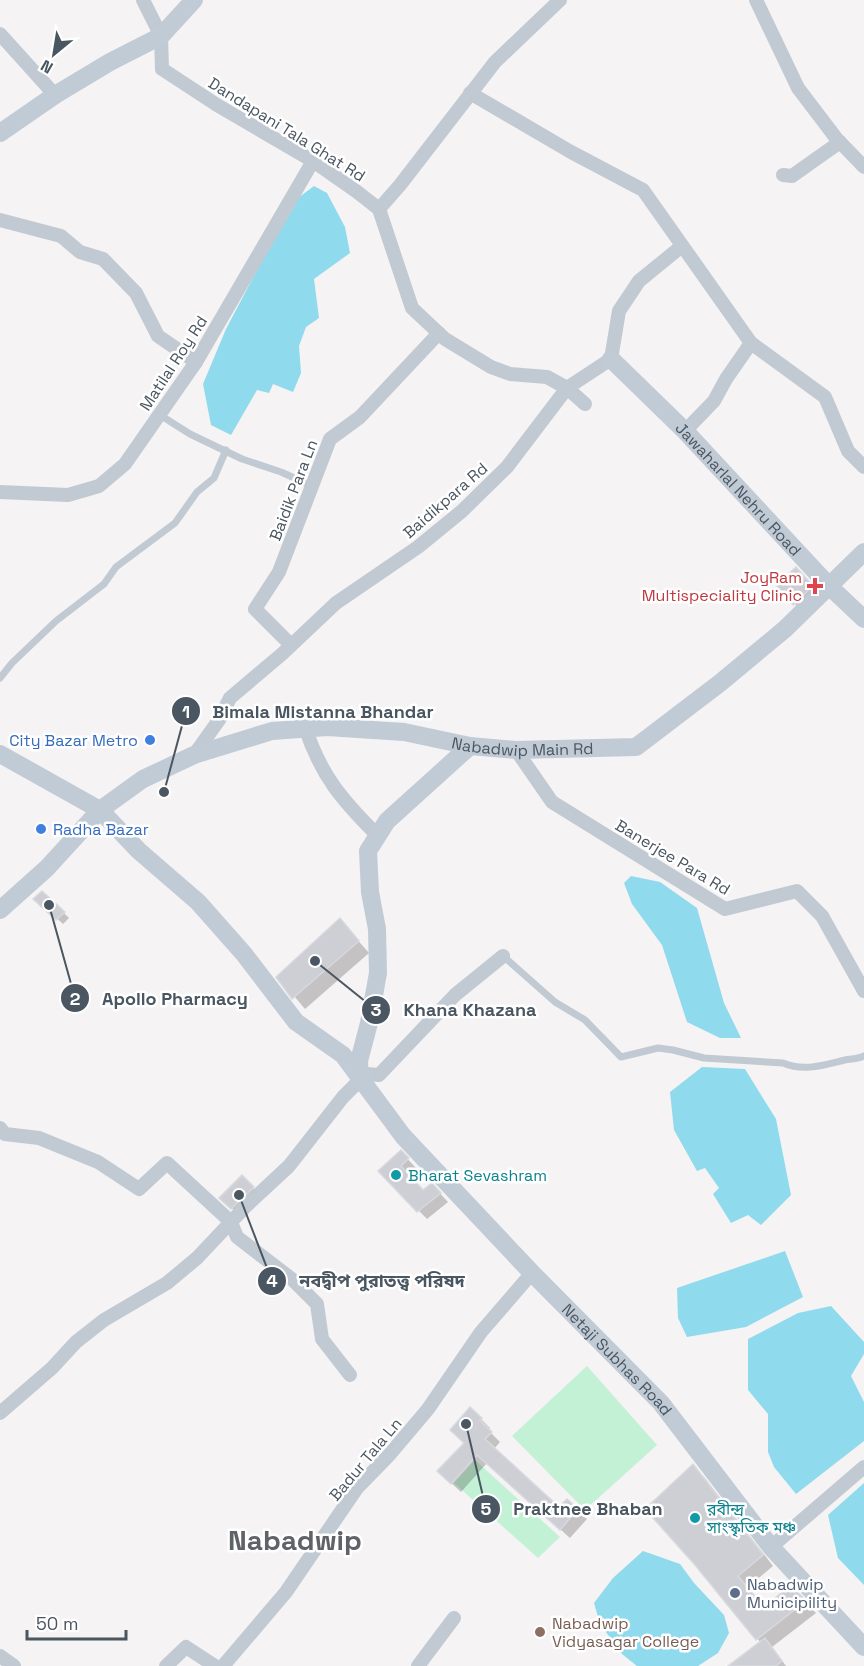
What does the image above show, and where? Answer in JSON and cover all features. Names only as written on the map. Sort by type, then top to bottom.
[{"type":"main road","points":[[0,133],[55,95],[110,62],[161,36],[194,0]]},
{"type":"main road","name":"Jawaharlal Nehru Road","points":[[611,359],[685,431],[830,587],[864,619]]},
{"type":"main road","name":"Nabadwip Main Rd","points":[[0,910],[47,868],[100,810],[144,779],[194,755],[272,731],[327,727],[404,732],[470,746],[516,750],[636,747],[720,683],[785,629],[864,552]]},
{"type":"main road","points":[[363,1077],[359,1061],[378,974],[376,929],[369,892],[368,851],[387,821],[470,746]]},
{"type":"main road","points":[[0,754],[100,810]]},
{"type":"main road","name":"Netaji Subhas Road","points":[[100,810],[139,851],[198,902],[244,954],[296,1022],[343,1055],[363,1077],[403,1136],[532,1273],[661,1403],[771,1547],[864,1647]]},
{"type":"street","name":"Dandapani Tala Ghat Rd","points":[[143,0],[161,36],[162,69],[217,105],[313,161],[378,209]]},
{"type":"street","points":[[560,0],[495,62],[400,185],[378,209],[412,308],[445,339],[491,367],[510,374],[547,376],[567,388],[585,404]]},
{"type":"street","points":[[756,0],[798,88],[840,142],[864,167]]},
{"type":"street","points":[[0,34],[55,95]]},
{"type":"street","points":[[470,93],[571,152],[643,190],[751,343],[825,397],[848,452],[864,466]]},
{"type":"street","points":[[783,175],[792,176],[840,142]]},
{"type":"street","name":"Matilal Roy Rd","points":[[0,492],[68,495],[99,486],[125,464],[196,362],[313,161]]},
{"type":"street","points":[[0,220],[61,236],[80,252],[103,259],[136,293],[158,336],[196,362]]},
{"type":"street","points":[[611,359],[619,311],[639,280],[682,246]]},
{"type":"street","name":"Baidik Para Ln","points":[[291,645],[255,609],[279,573],[330,439],[360,417],[439,333]]},
{"type":"street","points":[[685,431],[714,401],[751,343]]},
{"type":"street","name":"Baidikpara Rd","points":[[194,755],[219,720],[230,698],[336,603],[418,547],[462,511],[507,467],[567,388],[611,359]]},
{"type":"street","points":[[305,728],[321,768],[332,785],[348,806],[378,836]]},
{"type":"street","name":"Banerjee Para Rd","points":[[516,750],[552,802],[725,909],[797,891],[822,916],[864,991]]},
{"type":"street","points":[[0,1413],[52,1368],[76,1342],[104,1320],[167,1283],[197,1258],[232,1226],[289,1166],[343,1097],[363,1077],[379,1075],[455,995],[503,956]]},
{"type":"street","points":[[0,1128],[5,1134],[39,1138],[98,1162],[139,1189],[166,1163],[232,1226],[237,1237],[292,1280],[317,1304],[322,1339],[350,1375]]},
{"type":"street","name":"Badur Tala Ln","points":[[223,1666],[286,1592],[357,1488],[390,1454],[428,1409],[481,1332],[532,1273]]},
{"type":"street","points":[[771,1547],[864,1467]]},
{"type":"street","points":[[418,1666],[454,1618]]},
{"type":"street","points":[[166,1666],[186,1647],[215,1666]]},
{"type":"street","points":[[0,1656],[14,1666]]},
{"type":"lane","points":[[160,415],[190,434],[242,459],[281,472],[312,486]]},
{"type":"lane","points":[[0,678],[12,663],[56,621],[104,584],[116,567],[175,523],[197,492],[214,478],[226,450]]},
{"type":"lane","points":[[503,956],[546,995],[585,1020],[621,1057],[658,1048],[704,1058],[783,1063],[793,1067],[815,1068],[864,1056]]},
{"type":"green space","points":[[587,1366],[657,1445],[585,1510],[512,1436]]},
{"type":"green space","points":[[475,1460],[560,1537],[538,1558],[454,1483]]},
{"type":"water","points":[[314,186],[327,193],[345,227],[350,253],[314,279],[319,318],[306,327],[299,346],[301,373],[293,392],[273,384],[269,393],[257,390],[231,435],[211,425],[203,384],[226,329],[276,234],[298,198]]},
{"type":"water","points":[[631,876],[660,882],[697,908],[724,1003],[741,1038],[720,1038],[687,1022],[662,945],[632,904],[624,883]]},
{"type":"water","points":[[702,1067],[745,1069],[776,1119],[791,1195],[761,1225],[748,1215],[731,1223],[713,1194],[719,1188],[705,1168],[697,1171],[674,1130],[670,1092]]},
{"type":"water","points":[[785,1251],[803,1297],[746,1327],[687,1337],[678,1318],[677,1288]]},
{"type":"water","points":[[831,1306],[864,1342],[864,1354],[851,1376],[864,1402],[864,1441],[796,1494],[774,1467],[768,1452],[768,1414],[748,1390],[748,1339],[798,1313]]},
{"type":"water","points":[[864,1483],[864,1585],[838,1558],[828,1515]]},
{"type":"water","points":[[643,1551],[680,1564],[694,1583],[724,1615],[729,1633],[718,1653],[698,1666],[637,1666],[622,1654],[600,1624],[594,1603],[613,1578]]},
{"type":"building","points":[[796,567],[813,586],[793,605],[776,585]]},
{"type":"building","points":[[42,891],[65,912],[56,920],[33,899]]},
{"type":"building","points":[[340,918],[359,941],[292,999],[276,977]]},
{"type":"building","name":"Bharat Sevashram","points":[[401,1150],[409,1158],[401,1166],[423,1190],[432,1183],[441,1193],[417,1212],[378,1171]]},
{"type":"building","points":[[242,1175],[254,1187],[231,1209],[219,1198]]},
{"type":"building","points":[[470,1407],[492,1432],[485,1439],[559,1507],[567,1499],[578,1509],[560,1530],[477,1455],[451,1484],[437,1471],[464,1443],[450,1430]]},
{"type":"building","points":[[693,1464],[763,1555],[738,1576],[764,1607],[791,1585],[806,1601],[756,1640],[695,1565],[645,1509]]},
{"type":"building","points":[[765,1638],[782,1661],[776,1666],[728,1666]]},
{"type":"place","name":"JoyRam Multispeciality Clinic","points":[[815,586]]},
{"type":"place","name":"City Bazar Metro","points":[[150,740]]},
{"type":"place","name":"Bimala Mistanna Bhandar","points":[[164,792]]},
{"type":"place","name":"Radha Bazar","points":[[41,829]]},
{"type":"place","name":"Apollo Pharmacy","points":[[49,905]]},
{"type":"place","name":"Khana Khazana","points":[[315,961]]},
{"type":"place","name":"Bharat Sevashram","points":[[396,1175]]},
{"type":"place","name":"নবদ্বীপ পুরাতত্ত্ব পরিষদ","points":[[239,1195]]},
{"type":"place","name":"Praktnee Bhaban","points":[[466,1424]]},
{"type":"place","name":"রবীন্দ্র সাংস্কৃতিক মঞ্চ","points":[[695,1518]]},
{"type":"place","name":"Nabadwip Municipility","points":[[735,1593]]},
{"type":"place","name":"Nabadwip Vidyasagar College","points":[[540,1632]]},
{"type":"district","name":"Nabadwip","points":[[295,1540]]}]
